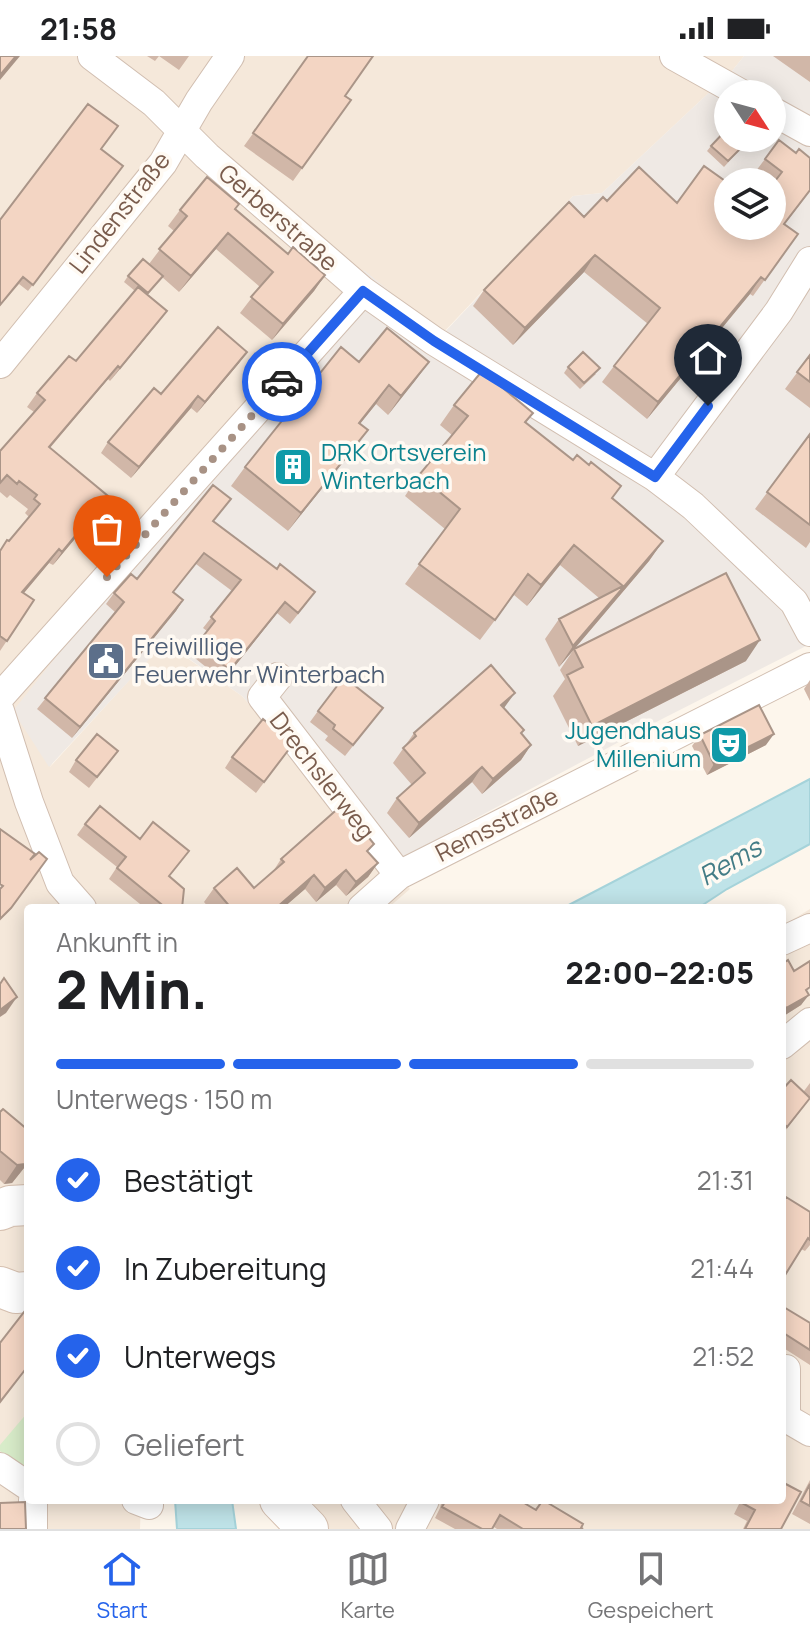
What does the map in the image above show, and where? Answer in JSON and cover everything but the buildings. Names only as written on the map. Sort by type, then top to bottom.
[{"type":"main road","points":[[0,1210],[24,1205]]},
{"type":"main road","points":[[0,1287],[24,1292]]},
{"type":"main road","points":[[284,1504],[308,1529]]},
{"type":"street","name":"Gerberstraße","points":[[92,56],[154,103],[207,156],[363,291],[434,341],[655,477],[693,506],[794,602],[810,632]]},
{"type":"street","name":"Lindenstraße","points":[[0,364],[163,163],[230,56]]},
{"type":"street","points":[[674,56],[717,80]]},
{"type":"street","points":[[786,119],[810,132]]},
{"type":"street","points":[[655,477],[779,311],[810,261]]},
{"type":"street","points":[[0,697],[363,291]]},
{"type":"street","name":"Remsstraße","points":[[366,904],[399,875],[810,667]]},
{"type":"street","name":"Drechslerweg","points":[[278,677],[262,697],[399,875]]},
{"type":"street","points":[[0,711],[29,802],[60,883],[78,904]]},
{"type":"street","points":[[786,939],[810,928]]},
{"type":"street","points":[[786,1042],[810,1022]]},
{"type":"street","points":[[786,1369],[786,1418],[810,1432]]},
{"type":"street","points":[[0,1467],[24,1483]]},
{"type":"street","points":[[33,1504],[33,1529]]},
{"type":"street","points":[[358,1504],[378,1529]]},
{"type":"street","points":[[410,1529],[423,1504]]},
{"type":"shaded area","points":[[0,56],[744,56],[722,80],[714,80],[714,88],[602,193],[573,196],[441,335],[364,271],[50,767],[164,642],[242,696],[410,889],[393,904],[24,904],[24,1504],[141,1504],[140,1529],[0,1529]]},
{"type":"shaded area","points":[[744,56],[810,56],[810,644],[390,864],[242,696],[165,642],[49,767],[13,711],[364,270],[442,335],[573,196],[602,193],[714,88],[714,152],[786,152],[786,80],[722,80]]},
{"type":"shaded area","points":[[810,909],[810,1529],[309,1529],[314,1504],[786,1504],[786,924]]},
{"type":"green space","points":[[24,1417],[24,1472],[0,1451],[0,1445]]},
{"type":"water","name":"Rems","points":[[810,779],[810,844],[704,904],[571,904]]},
{"type":"water","points":[[175,1504],[233,1504],[236,1529],[177,1529]]},
{"type":"way so far","points":[[107,577],[282,382]]},
{"type":"place","name":"DRK Ortsverein Winterbach","points":[[293,467]]},
{"type":"place","name":"Freiwillige Feuerwehr Winterbach","points":[[106,661]]},
{"type":"place","name":"Jugendhaus Millenium","points":[[729,745]]},
{"type":"route","points":[[282,382],[363,291],[434,341],[655,477],[708,406]]}]
